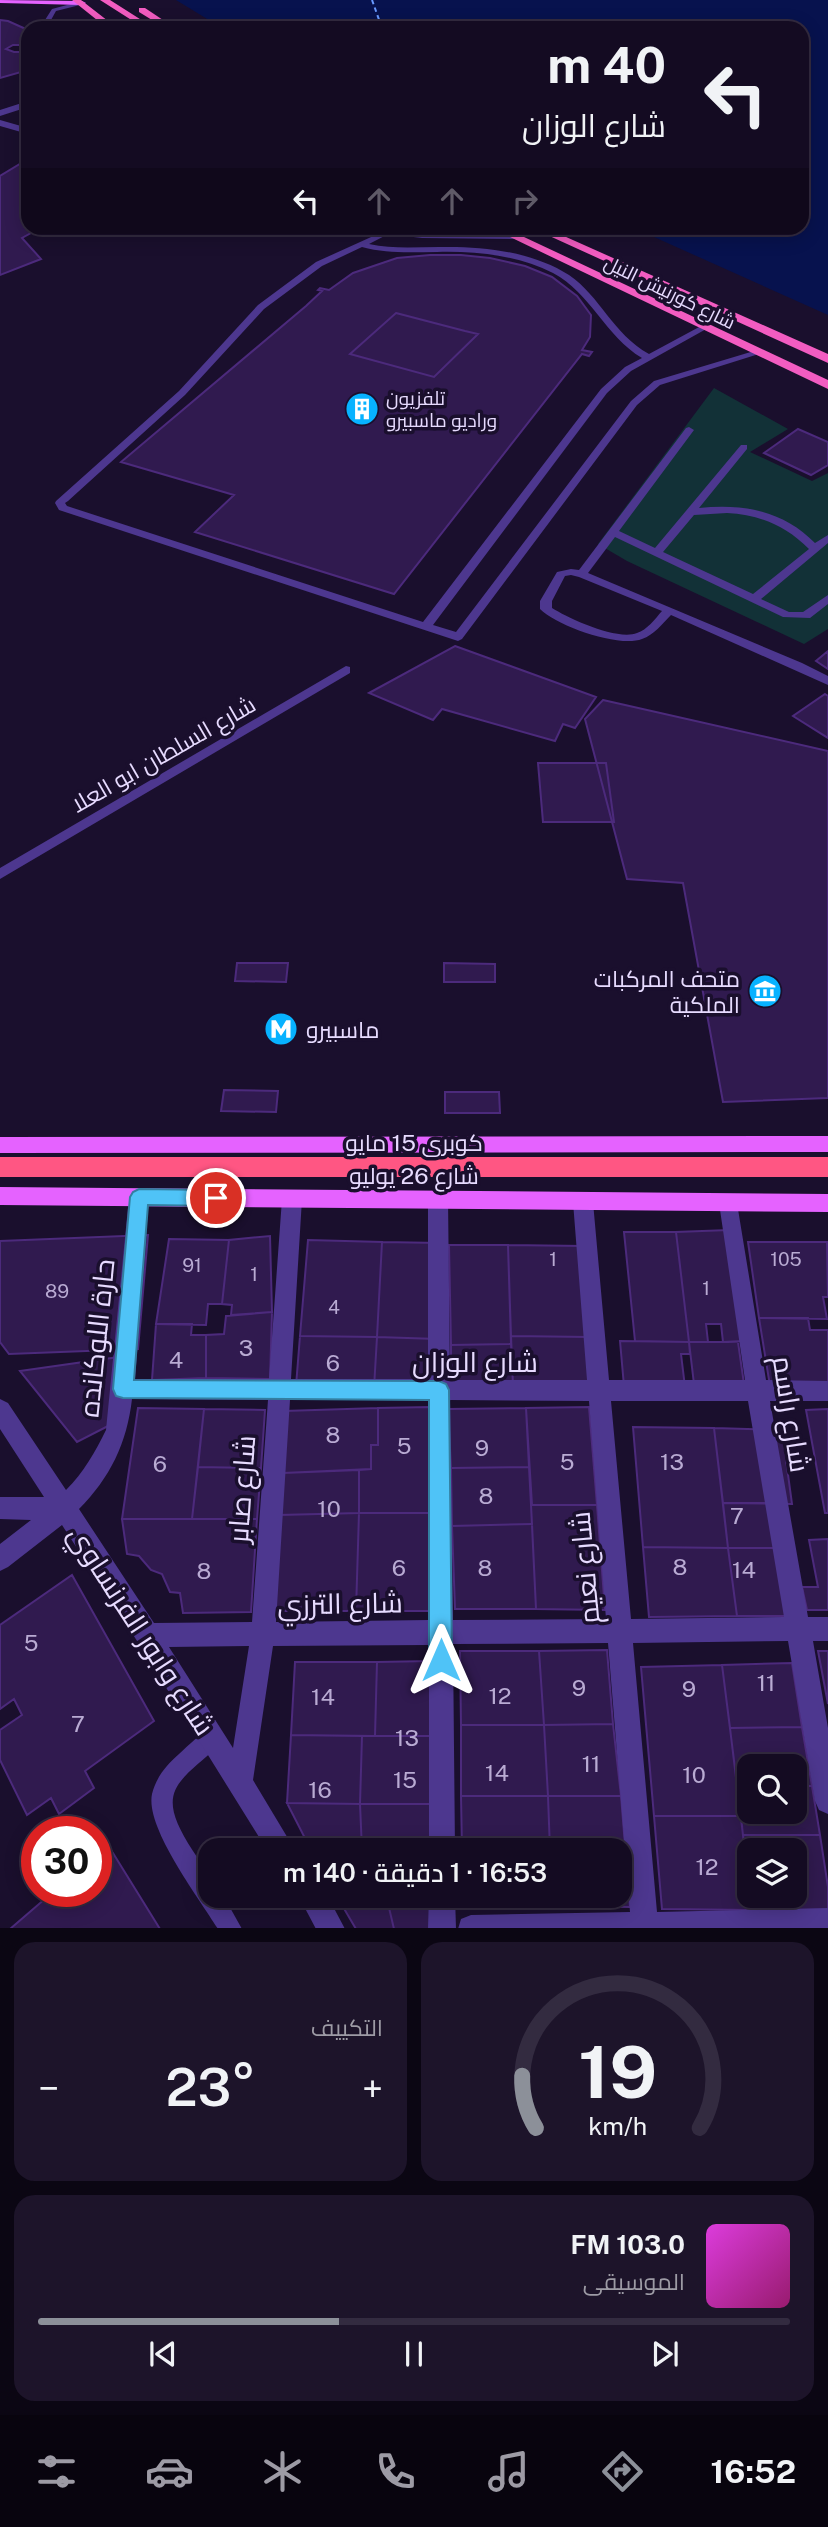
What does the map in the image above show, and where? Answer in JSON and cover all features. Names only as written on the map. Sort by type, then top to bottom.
[{"type":"highway","points":[[104,0],[138,21]]},
{"type":"highway","points":[[125,0],[160,21]]},
{"type":"highway","points":[[85,3],[106,21]]},
{"type":"highway","name":"شارع كورنيش النيل","points":[[553,235],[828,359]]},
{"type":"highway","name":"شارع كورنيش النيل","points":[[516,236],[828,385]]},
{"type":"highway","name":"كوبرى 15 مايو","points":[[0,1167],[828,1167]]},
{"type":"main road","points":[[0,1],[85,3]]},
{"type":"main road","name":"شارع 26 يوليو","points":[[0,1145],[828,1144]]},
{"type":"main road","name":"شارع 26 يوليو","points":[[0,1196],[828,1203]]},
{"type":"street","points":[[0,113],[21,106]]},
{"type":"street","points":[[0,123],[21,129]]},
{"type":"street","points":[[495,235],[516,236]]},
{"type":"street","name":"حارة اللوكانده","points":[[0,1559],[63,1509],[86,1486],[104,1459],[117,1431],[139,1197]]},
{"type":"street","points":[[438,1198],[442,1838]]},
{"type":"street","name":"شارع صابر","points":[[240,1783],[263,1634],[292,1199]]},
{"type":"street","name":"شارع نعيم","points":[[583,1202],[645,1927]]},
{"type":"street","name":"شارع راسم","points":[[729,1203],[757,1391],[828,1801]]},
{"type":"street","name":"شارع الوزان","points":[[123,1389],[828,1391]]},
{"type":"street","name":"شارع وابور الفرنساوي","points":[[0,1410],[148,1635],[274,1838]]},
{"type":"street","points":[[0,1508],[63,1509]]},
{"type":"street","name":"شارع الترزي","points":[[148,1635],[828,1629]]},
{"type":"street","points":[[319,1908],[332,1928]]},
{"type":"street","points":[[442,1908],[442,1928]]},
{"type":"street","points":[[471,1928],[828,1922]]},
{"type":"lane","points":[[49,21],[54,10],[85,3]]},
{"type":"lane","points":[[380,235],[319,264],[261,307],[182,393],[60,503],[69,511],[458,637],[634,403],[657,383],[757,353]]},
{"type":"lane","points":[[360,244],[386,250],[464,249],[490,252],[555,271],[590,296],[613,330],[632,348],[648,358]]},
{"type":"lane","points":[[426,626],[604,391],[628,369],[704,328]]},
{"type":"lane","points":[[582,575],[689,430]]},
{"type":"lane","points":[[657,553],[744,447]]},
{"type":"lane","points":[[692,512],[716,508],[763,514],[783,521],[802,534],[815,549]]},
{"type":"lane","points":[[613,532],[787,615],[800,617],[810,613],[828,598]]},
{"type":"lane","points":[[754,599],[828,538]]},
{"type":"lane","points":[[668,611],[646,633],[635,638],[622,638],[555,617],[546,609],[546,601],[561,574],[571,572],[582,575],[781,658],[828,681]]},
{"type":"lane","name":"شارع السلطان ابو العلا","points":[[0,874],[346,670]]},
{"type":"lane","points":[[198,1876],[167,1827],[160,1807],[164,1786],[177,1769],[213,1738]]},
{"type":"lane","points":[[218,1908],[231,1928]]},
{"type":"green space","points":[[714,388],[788,429],[750,452],[812,481],[828,473],[828,629],[804,644],[627,561],[598,544]]},
{"type":"shaded area","points":[[176,0],[828,0],[828,315],[650,235],[809,235],[809,21],[210,21]]},
{"type":"building","points":[[0,20],[21,27],[21,45],[6,49],[21,52],[21,72],[0,78]]},
{"type":"building","points":[[21,163],[21,235],[27,235],[22,238],[41,259],[0,275],[0,176]]},
{"type":"building","name":"تلفزيون وراديو ماسبيرو","points":[[430,255],[490,258],[525,266],[552,277],[577,296],[591,315],[590,337],[582,350],[592,352],[589,356],[582,354],[394,594],[195,532],[234,495],[121,462],[306,306],[322,291],[318,290],[320,288],[329,290],[353,273],[397,258]]},
{"type":"building","points":[[396,313],[478,334],[434,377],[350,354]]},
{"type":"building","points":[[798,429],[828,442],[828,465],[811,475],[764,453]]},
{"type":"building","points":[[455,646],[596,697],[575,728],[563,724],[555,741],[442,709],[433,720],[369,693]]},
{"type":"building","points":[[828,651],[828,669],[816,661]]},
{"type":"building","points":[[825,694],[828,696],[828,738],[793,716]]},
{"type":"building","name":"متحف المركبات الملكية","points":[[603,700],[828,751],[828,1098],[723,1102],[683,883],[627,879],[585,719]]},
{"type":"building","points":[[538,763],[606,763],[614,822],[543,822]]},
{"type":"building","points":[[237,963],[288,963],[286,982],[235,981]]},
{"type":"building","points":[[444,963],[495,964],[495,982],[444,982]]},
{"type":"building","points":[[224,1090],[278,1091],[276,1112],[221,1111]]},
{"type":"building","points":[[445,1092],[499,1092],[500,1113],[445,1113]]},
{"type":"building","points":[[729,1230],[744,1341],[723,1342],[721,1324],[706,1324],[708,1342],[689,1342],[676,1232]]},
{"type":"building","points":[[624,1232],[676,1232],[689,1342],[635,1341]]},
{"type":"building","points":[[148,1235],[138,1349],[9,1354],[0,1342],[0,1241]]},
{"type":"building","points":[[270,1236],[272,1312],[231,1315],[232,1305],[222,1304],[229,1240]]},
{"type":"building","points":[[169,1239],[229,1240],[222,1304],[208,1304],[206,1325],[156,1324]]},
{"type":"building","points":[[308,1240],[382,1242],[377,1337],[300,1336]]},
{"type":"building","points":[[382,1242],[440,1243],[437,1339],[377,1337]]},
{"type":"building","points":[[748,1242],[827,1242],[828,1297],[823,1297],[827,1319],[759,1318]]},
{"type":"building","points":[[449,1245],[508,1245],[511,1344],[451,1345]]},
{"type":"building","points":[[508,1245],[583,1246],[589,1337],[511,1336]]},
{"type":"building","points":[[272,1312],[270,1379],[206,1378],[206,1335],[224,1334],[226,1316]]},
{"type":"building","points":[[759,1318],[808,1318],[810,1330],[828,1330],[828,1385],[770,1386]]},
{"type":"building","points":[[156,1324],[192,1324],[191,1335],[206,1335],[206,1378],[152,1380]]},
{"type":"building","points":[[300,1336],[377,1337],[374,1388],[296,1386]]},
{"type":"building","points":[[511,1336],[589,1337],[593,1385],[513,1385]]},
{"type":"building","points":[[377,1337],[437,1339],[435,1387],[374,1388]]},
{"type":"building","points":[[620,1341],[689,1342],[690,1354],[681,1354],[685,1387],[624,1386]]},
{"type":"building","points":[[689,1342],[738,1342],[744,1384],[694,1384]]},
{"type":"building","points":[[511,1344],[513,1385],[451,1399],[451,1345]]},
{"type":"building","points":[[119,1357],[112,1424],[77,1442],[20,1371]]},
{"type":"building","points":[[430,1407],[432,1513],[359,1513],[359,1470],[371,1469],[371,1445],[378,1445],[378,1408]]},
{"type":"building","points":[[589,1407],[597,1505],[532,1505],[526,1408]]},
{"type":"building","points":[[138,1408],[204,1409],[192,1519],[122,1519]]},
{"type":"building","points":[[378,1408],[378,1445],[371,1445],[371,1469],[283,1473],[284,1411]]},
{"type":"building","points":[[526,1408],[529,1467],[451,1468],[448,1409]]},
{"type":"building","points":[[204,1409],[265,1410],[261,1468],[198,1467]]},
{"type":"building","points":[[828,1409],[828,1513],[825,1513],[806,1410]]},
{"type":"building","points":[[633,1427],[714,1428],[728,1548],[643,1547]]},
{"type":"building","points":[[714,1428],[782,1430],[792,1504],[723,1503]]},
{"type":"building","points":[[198,1467],[261,1468],[257,1519],[192,1519]]},
{"type":"building","points":[[529,1467],[532,1524],[452,1526],[451,1468]]},
{"type":"building","points":[[359,1470],[359,1513],[279,1515],[283,1473]]},
{"type":"building","points":[[723,1503],[773,1503],[780,1548],[728,1548]]},
{"type":"building","points":[[531,1505],[597,1505],[605,1610],[536,1609]]},
{"type":"building","points":[[359,1513],[356,1611],[275,1611],[279,1515]]},
{"type":"building","points":[[359,1513],[432,1513],[433,1611],[356,1611]]},
{"type":"building","points":[[122,1519],[257,1519],[251,1612],[183,1613],[180,1593],[170,1592],[162,1574],[151,1570],[139,1556],[127,1554]]},
{"type":"building","points":[[532,1524],[536,1609],[455,1609],[452,1526]]},
{"type":"building","points":[[828,1539],[828,1610],[807,1610],[802,1587],[818,1587],[809,1540]]},
{"type":"building","points":[[643,1547],[728,1548],[737,1616],[649,1617]]},
{"type":"building","points":[[728,1548],[780,1548],[791,1616],[737,1616]]},
{"type":"building","points":[[72,1575],[154,1721],[85,1771],[94,1788],[59,1814],[51,1798],[27,1815],[0,1760],[0,1730],[22,1715],[14,1699],[0,1709],[0,1625]]},
{"type":"building","points":[[607,1650],[613,1724],[544,1725],[539,1651]]},
{"type":"building","points":[[460,1651],[539,1651],[544,1725],[461,1725]]},
{"type":"building","points":[[818,1651],[828,1651],[828,1704]]},
{"type":"building","points":[[431,1661],[431,1736],[375,1736],[377,1662]]},
{"type":"building","points":[[295,1662],[377,1662],[375,1736],[291,1735]]},
{"type":"building","points":[[792,1663],[802,1727],[730,1728],[722,1665]]},
{"type":"building","points":[[722,1665],[737,1784],[737,1816],[654,1816],[641,1667]]},
{"type":"building","points":[[613,1724],[621,1796],[548,1796],[544,1725]]},
{"type":"building","points":[[461,1725],[544,1725],[548,1796],[461,1796]]},
{"type":"building","points":[[802,1727],[807,1754],[737,1754],[737,1786],[730,1728]]},
{"type":"building","points":[[291,1735],[362,1736],[360,1804],[287,1803]]},
{"type":"building","points":[[362,1736],[431,1736],[432,1804],[360,1804]]},
{"type":"building","points":[[807,1756],[812,1786],[807,1786]]},
{"type":"building","points":[[807,1786],[812,1786],[820,1835],[743,1835],[742,1824],[807,1824]]},
{"type":"building","points":[[461,1796],[548,1796],[550,1838],[462,1838]]},
{"type":"building","points":[[548,1796],[621,1796],[624,1838],[550,1838]]},
{"type":"building","points":[[287,1803],[360,1804],[361,1838],[305,1838]]},
{"type":"building","points":[[360,1804],[432,1804],[433,1838],[361,1838]]},
{"type":"building","points":[[654,1816],[737,1816],[737,1824],[742,1824],[743,1838],[737,1838],[737,1908],[753,1910],[662,1909]]},
{"type":"building","points":[[743,1835],[820,1835],[828,1887],[828,1910],[753,1910],[807,1908],[807,1838],[743,1838]]},
{"type":"building","points":[[112,1851],[159,1928],[11,1928],[36,1907],[112,1907]]},
{"type":"building","points":[[344,1908],[389,1908],[394,1928],[355,1928]]},
{"type":"building","points":[[389,1908],[434,1908],[435,1928],[394,1928]]},
{"type":"ferry route","points":[[372,0],[380,21]]},
{"type":"place","name":"تلفزيون وراديو ماسبيرو","points":[[362,409]]},
{"type":"place","name":"متحف المركبات الملكية","points":[[765,991]]},
{"type":"place","name":"ماسبيرو","points":[[281,1029]]},
{"type":"route","points":[[216,1198],[139,1197],[123,1389],[439,1390],[441,1660]]}]
